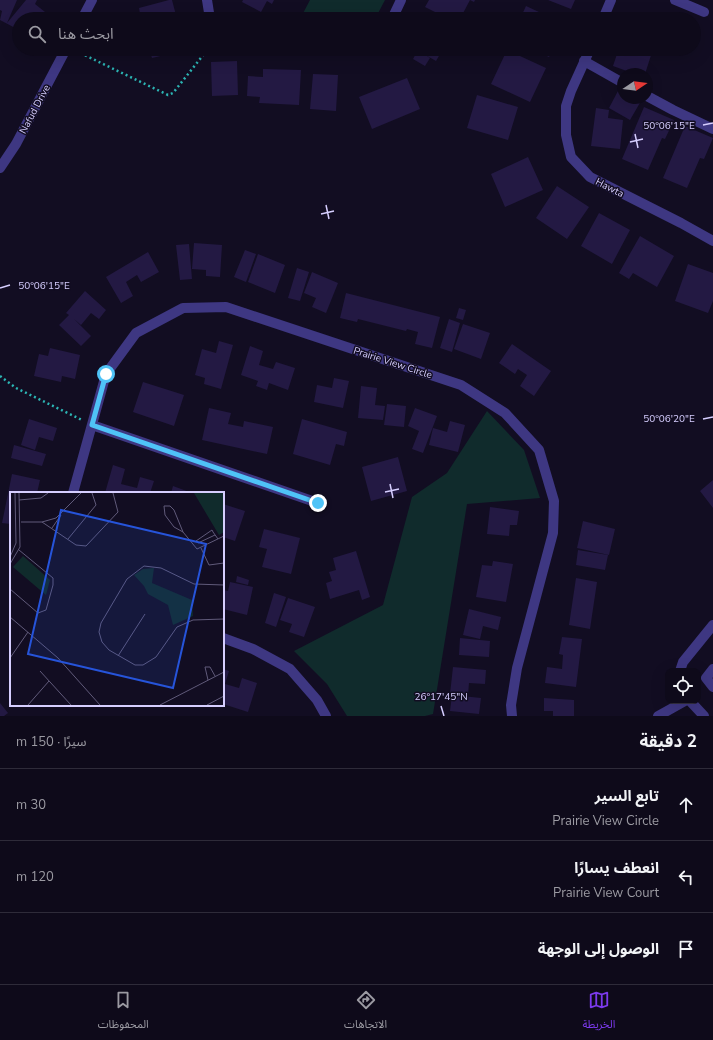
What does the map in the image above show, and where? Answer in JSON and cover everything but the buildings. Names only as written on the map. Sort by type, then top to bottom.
[{"type":"street","points":[[86,12],[92,0]]},
{"type":"street","points":[[207,0],[209,12]]},
{"type":"street","points":[[395,12],[401,0]]},
{"type":"street","points":[[606,12],[611,0]]},
{"type":"street","points":[[675,0],[709,14]]},
{"type":"street","points":[[690,0],[709,14]]},
{"type":"street","name":"Nafud Drive","points":[[0,168],[16,144],[62,56]]},
{"type":"street","name":"Hawta","points":[[586,56],[566,106],[566,135],[571,157],[590,177],[713,241]]},
{"type":"street","points":[[584,61],[617,80]]},
{"type":"street","points":[[653,99],[713,128]]},
{"type":"street","name":"Prairie View Circle","points":[[72,492],[106,374],[136,333],[183,308],[226,307],[461,385],[505,413],[539,450],[554,501],[552,533],[517,668],[511,705],[512,716]]},
{"type":"street","points":[[92,425],[318,503]]},
{"type":"street","points":[[681,668],[684,662],[713,625]]},
{"type":"street","points":[[224,638],[253,649],[290,669],[317,700],[326,716]]},
{"type":"street","points":[[713,669],[706,678],[713,687]]},
{"type":"street","points":[[658,716],[680,704]]},
{"type":"street","points":[[693,704],[704,716]]},
{"type":"path","points":[[87,56],[168,95],[173,93],[202,56]]},
{"type":"path","points":[[0,376],[16,388],[92,425]]},
{"type":"green space","points":[[310,0],[385,0],[379,12],[304,12]]},
{"type":"green space","points":[[487,411],[524,450],[540,498],[467,504],[433,714],[425,716],[347,716],[327,684],[294,651],[383,605],[412,497],[447,473]]},
{"type":"route","points":[[106,374],[92,425],[318,503]]}]
